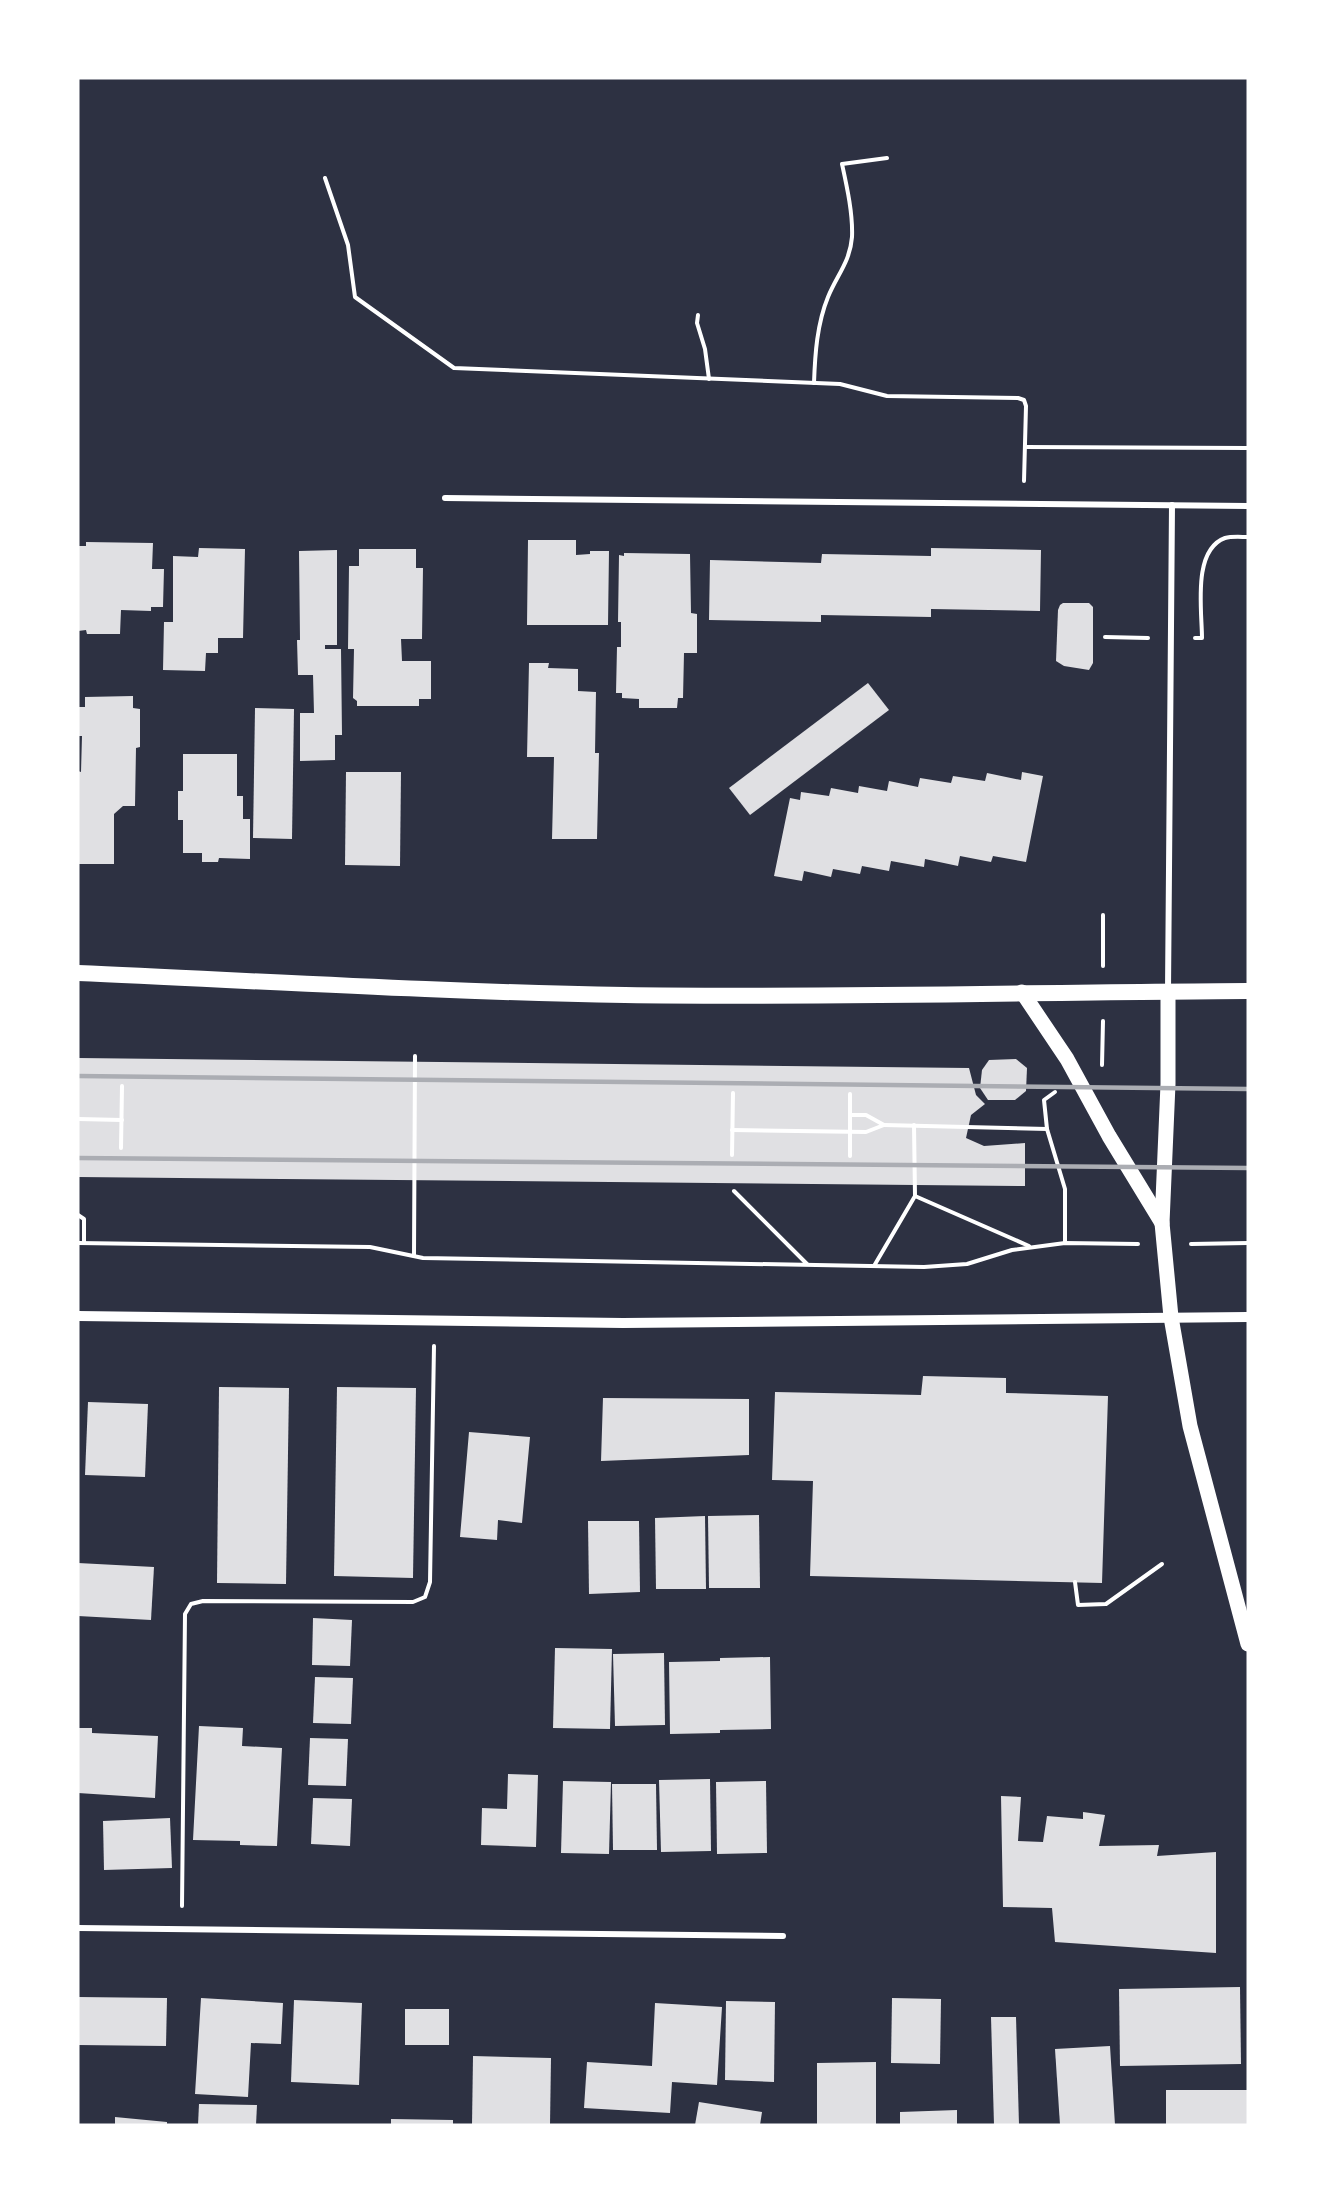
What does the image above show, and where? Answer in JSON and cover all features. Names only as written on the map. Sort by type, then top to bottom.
[{"type":"highway","points":[[78,973],[624,995],[873,996],[1022,992],[1103,994],[1248,991]]},
{"type":"main road","points":[[1022,992],[1067,1059],[1109,1136],[1162,1222]]},
{"type":"main road","points":[[1168,992],[1168,1084],[1162,1222],[1171,1317],[1186,1409],[1248,1644]]},
{"type":"street","points":[[445,498],[1248,506]]},
{"type":"street","points":[[1168,992],[1172,505]]},
{"type":"street","points":[[78,1316],[623,1323],[1248,1317]]},
{"type":"street","points":[[78,1928],[783,1936]]},
{"type":"path","points":[[814,383],[816,351],[822,316],[828,295],[848,260],[852,236],[842,164],[887,158]]},
{"type":"path","points":[[325,178],[348,245],[355,297],[454,368],[814,383],[852,386],[887,396],[1018,398],[1024,400],[1026,406],[1023,504]]},
{"type":"path","points":[[698,315],[697,323],[705,349],[709,379]]},
{"type":"path","points":[[1025,447],[1248,448]]},
{"type":"path","points":[[1202,638],[1201,580],[1204,561],[1218,541],[1227,537],[1248,537]]},
{"type":"path","points":[[414,1256],[416,1056]]},
{"type":"path","points":[[121,1148],[122,1086]]},
{"type":"path","points":[[732,1155],[733,1093]]},
{"type":"path","points":[[850,1094],[850,1156]]},
{"type":"path","points":[[1044,1100],[1047,1129],[1065,1189],[1065,1243]]},
{"type":"path","points":[[850,1115],[866,1115],[884,1125]]},
{"type":"path","points":[[78,1119],[122,1120]]},
{"type":"path","points":[[732,1130],[866,1132],[884,1125],[1047,1129]]},
{"type":"path","points":[[874,1266],[915,1196],[914,1125]]},
{"type":"path","points":[[734,1191],[808,1264]]},
{"type":"path","points":[[915,1196],[1031,1247]]},
{"type":"path","points":[[78,1215],[84,1219],[81,1243],[370,1247],[423,1258],[924,1267],[967,1264],[1012,1250],[1065,1243],[1248,1243]]},
{"type":"path","points":[[182,1929],[185,1614],[190,1604],[203,1601],[413,1602],[425,1597],[429,1582],[435,1322]]},
{"type":"path","points":[[1075,1582],[1078,1605],[1106,1604],[1162,1564]]},
{"type":"building","points":[[528,540],[576,540],[576,555],[590,554],[590,551],[609,551],[608,625],[527,625]]},
{"type":"building","points":[[86,542],[153,543],[152,569],[164,569],[163,607],[151,607],[151,611],[121,610],[120,634],[87,634],[86,630],[78,631],[78,546],[86,546]]},
{"type":"building","points":[[199,548],[245,549],[243,638],[218,638],[218,653],[206,653],[205,671],[163,670],[164,622],[173,622],[173,556],[198,557]]},
{"type":"building","points":[[931,548],[1041,550],[1040,611],[931,609],[931,617],[821,615],[821,622],[709,620],[710,560],[821,563],[822,554],[931,556]]},
{"type":"building","points":[[359,549],[416,549],[416,568],[423,568],[422,639],[401,639],[402,661],[431,661],[431,699],[419,699],[419,706],[357,706],[357,701],[353,698],[354,649],[348,649],[349,566],[359,566]]},
{"type":"building","points":[[337,550],[337,645],[325,645],[325,649],[341,649],[342,735],[335,735],[335,760],[300,761],[300,713],[314,713],[313,675],[298,675],[299,551]]},
{"type":"building","points":[[624,553],[690,554],[691,613],[697,614],[697,653],[684,653],[683,698],[678,698],[677,708],[639,708],[639,699],[622,698],[622,693],[616,693],[617,647],[621,647],[621,622],[618,622],[619,555],[624,556]]},
{"type":"building","points":[[1063,603],[1089,603],[1093,607],[1093,663],[1089,670],[1064,666],[1056,661],[1058,610]]},
{"type":"building","points":[[529,663],[549,663],[548,668],[578,669],[578,691],[596,692],[595,753],[599,753],[597,839],[552,839],[554,757],[527,757]]},
{"type":"building","points":[[868,683],[889,710],[750,815],[729,788]]},
{"type":"building","points":[[133,696],[133,708],[140,709],[140,747],[136,748],[135,806],[123,806],[114,814],[114,864],[78,864],[78,771],[81,772],[82,736],[78,736],[79,707],[85,707],[85,697]]},
{"type":"building","points":[[255,708],[294,709],[292,839],[253,838]]},
{"type":"building","points":[[183,754],[237,754],[237,796],[243,796],[243,819],[250,819],[250,859],[219,858],[218,862],[202,862],[202,853],[183,853],[183,820],[178,820],[178,791],[183,791]]},
{"type":"building","points":[[346,772],[401,772],[400,866],[345,865]]},
{"type":"building","points":[[1022,772],[1043,776],[1026,862],[993,856],[991,862],[960,856],[958,866],[925,859],[924,867],[891,861],[889,871],[862,866],[860,874],[833,869],[831,877],[804,871],[802,881],[774,876],[790,798],[800,800],[801,792],[829,796],[831,788],[858,793],[859,786],[887,791],[889,781],[918,787],[920,778],[951,783],[953,776],[985,781],[987,773],[1021,780]]},
{"type":"building","points":[[78,1058],[969,1068],[976,1095],[985,1104],[971,1115],[966,1138],[984,1146],[1025,1143],[1025,1186],[78,1177]]},
{"type":"building","points":[[1016,1059],[1027,1068],[1026,1091],[1015,1100],[988,1100],[980,1088],[982,1070],[989,1060]]},
{"type":"building","points":[[923,1376],[1006,1378],[1006,1393],[1108,1396],[1102,1583],[810,1576],[813,1481],[772,1480],[775,1392],[921,1395]]},
{"type":"building","points":[[219,1387],[289,1388],[286,1584],[217,1583]]},
{"type":"building","points":[[337,1387],[416,1388],[413,1578],[334,1576]]},
{"type":"building","points":[[603,1398],[749,1399],[749,1455],[601,1461]]},
{"type":"building","points":[[88,1402],[148,1404],[145,1477],[85,1475]]},
{"type":"building","points":[[469,1432],[530,1437],[522,1523],[498,1520],[497,1540],[460,1537]]},
{"type":"building","points":[[759,1515],[760,1588],[709,1588],[708,1516]]},
{"type":"building","points":[[705,1516],[706,1589],[656,1589],[655,1518]]},
{"type":"building","points":[[588,1521],[639,1521],[640,1592],[589,1594]]},
{"type":"building","points":[[78,1563],[154,1567],[151,1620],[78,1616]]},
{"type":"building","points":[[313,1618],[352,1620],[350,1666],[312,1665]]},
{"type":"building","points":[[555,1648],[612,1649],[610,1729],[553,1728]]},
{"type":"building","points":[[664,1653],[665,1725],[615,1726],[613,1654]]},
{"type":"building","points":[[770,1657],[771,1729],[670,1734],[669,1662]]},
{"type":"building","points":[[315,1677],[353,1678],[351,1724],[313,1723]]},
{"type":"building","points":[[199,1726],[243,1728],[242,1746],[282,1748],[277,1846],[240,1845],[240,1841],[193,1840]]},
{"type":"building","points":[[78,1728],[92,1728],[92,1733],[158,1736],[155,1798],[78,1793]]},
{"type":"building","points":[[310,1738],[348,1739],[346,1786],[308,1785]]},
{"type":"building","points":[[508,1774],[538,1775],[536,1847],[481,1845],[482,1808],[507,1809]]},
{"type":"building","points":[[710,1779],[711,1851],[661,1852],[659,1780]]},
{"type":"building","points":[[563,1781],[611,1782],[609,1854],[561,1853]]},
{"type":"building","points":[[766,1781],[767,1853],[717,1854],[716,1782]]},
{"type":"building","points":[[612,1784],[656,1784],[657,1850],[613,1850]]},
{"type":"building","points":[[1001,1796],[1021,1797],[1018,1841],[1043,1842],[1047,1816],[1083,1819],[1083,1812],[1105,1815],[1099,1846],[1159,1845],[1157,1856],[1216,1852],[1216,1953],[1055,1942],[1052,1908],[1003,1907]]},
{"type":"building","points":[[313,1798],[352,1799],[350,1846],[311,1844]]},
{"type":"building","points":[[170,1818],[172,1868],[104,1870],[103,1821]]},
{"type":"building","points":[[1240,1987],[1241,2064],[1120,2066],[1119,1989]]},
{"type":"building","points":[[78,1997],[167,1998],[166,2046],[78,2045]]},
{"type":"building","points":[[201,1998],[283,2003],[281,2044],[251,2043],[248,2097],[195,2094]]},
{"type":"building","points":[[892,1998],[941,1999],[940,2064],[891,2063]]},
{"type":"building","points":[[294,2000],[362,2003],[359,2085],[291,2082]]},
{"type":"building","points":[[726,2001],[775,2002],[774,2082],[725,2080]]},
{"type":"building","points":[[655,2003],[722,2007],[717,2085],[672,2082],[670,2113],[584,2108],[587,2062],[652,2066]]},
{"type":"building","points":[[405,2009],[449,2009],[449,2045],[405,2045]]},
{"type":"building","points":[[991,2017],[1016,2017],[1019,2125],[994,2125]]},
{"type":"building","points":[[1110,2046],[1115,2125],[1060,2125],[1055,2049]]},
{"type":"building","points":[[473,2056],[551,2058],[550,2125],[472,2125]]},
{"type":"building","points":[[876,2062],[876,2125],[817,2125],[817,2063]]},
{"type":"building","points":[[1166,2090],[1248,2090],[1248,2125],[1166,2125]]},
{"type":"building","points":[[699,2102],[762,2112],[760,2125],[695,2125]]},
{"type":"building","points":[[199,2104],[257,2105],[256,2125],[198,2125]]},
{"type":"building","points":[[957,2110],[957,2125],[900,2125],[900,2112]]},
{"type":"building","points":[[115,2117],[167,2122],[167,2125],[115,2125]]},
{"type":"building","points":[[391,2119],[453,2120],[453,2125],[391,2125]]},
{"type":"railway","points":[[78,1076],[1248,1089]]},
{"type":"railway","points":[[78,1158],[1248,1168]]}]
